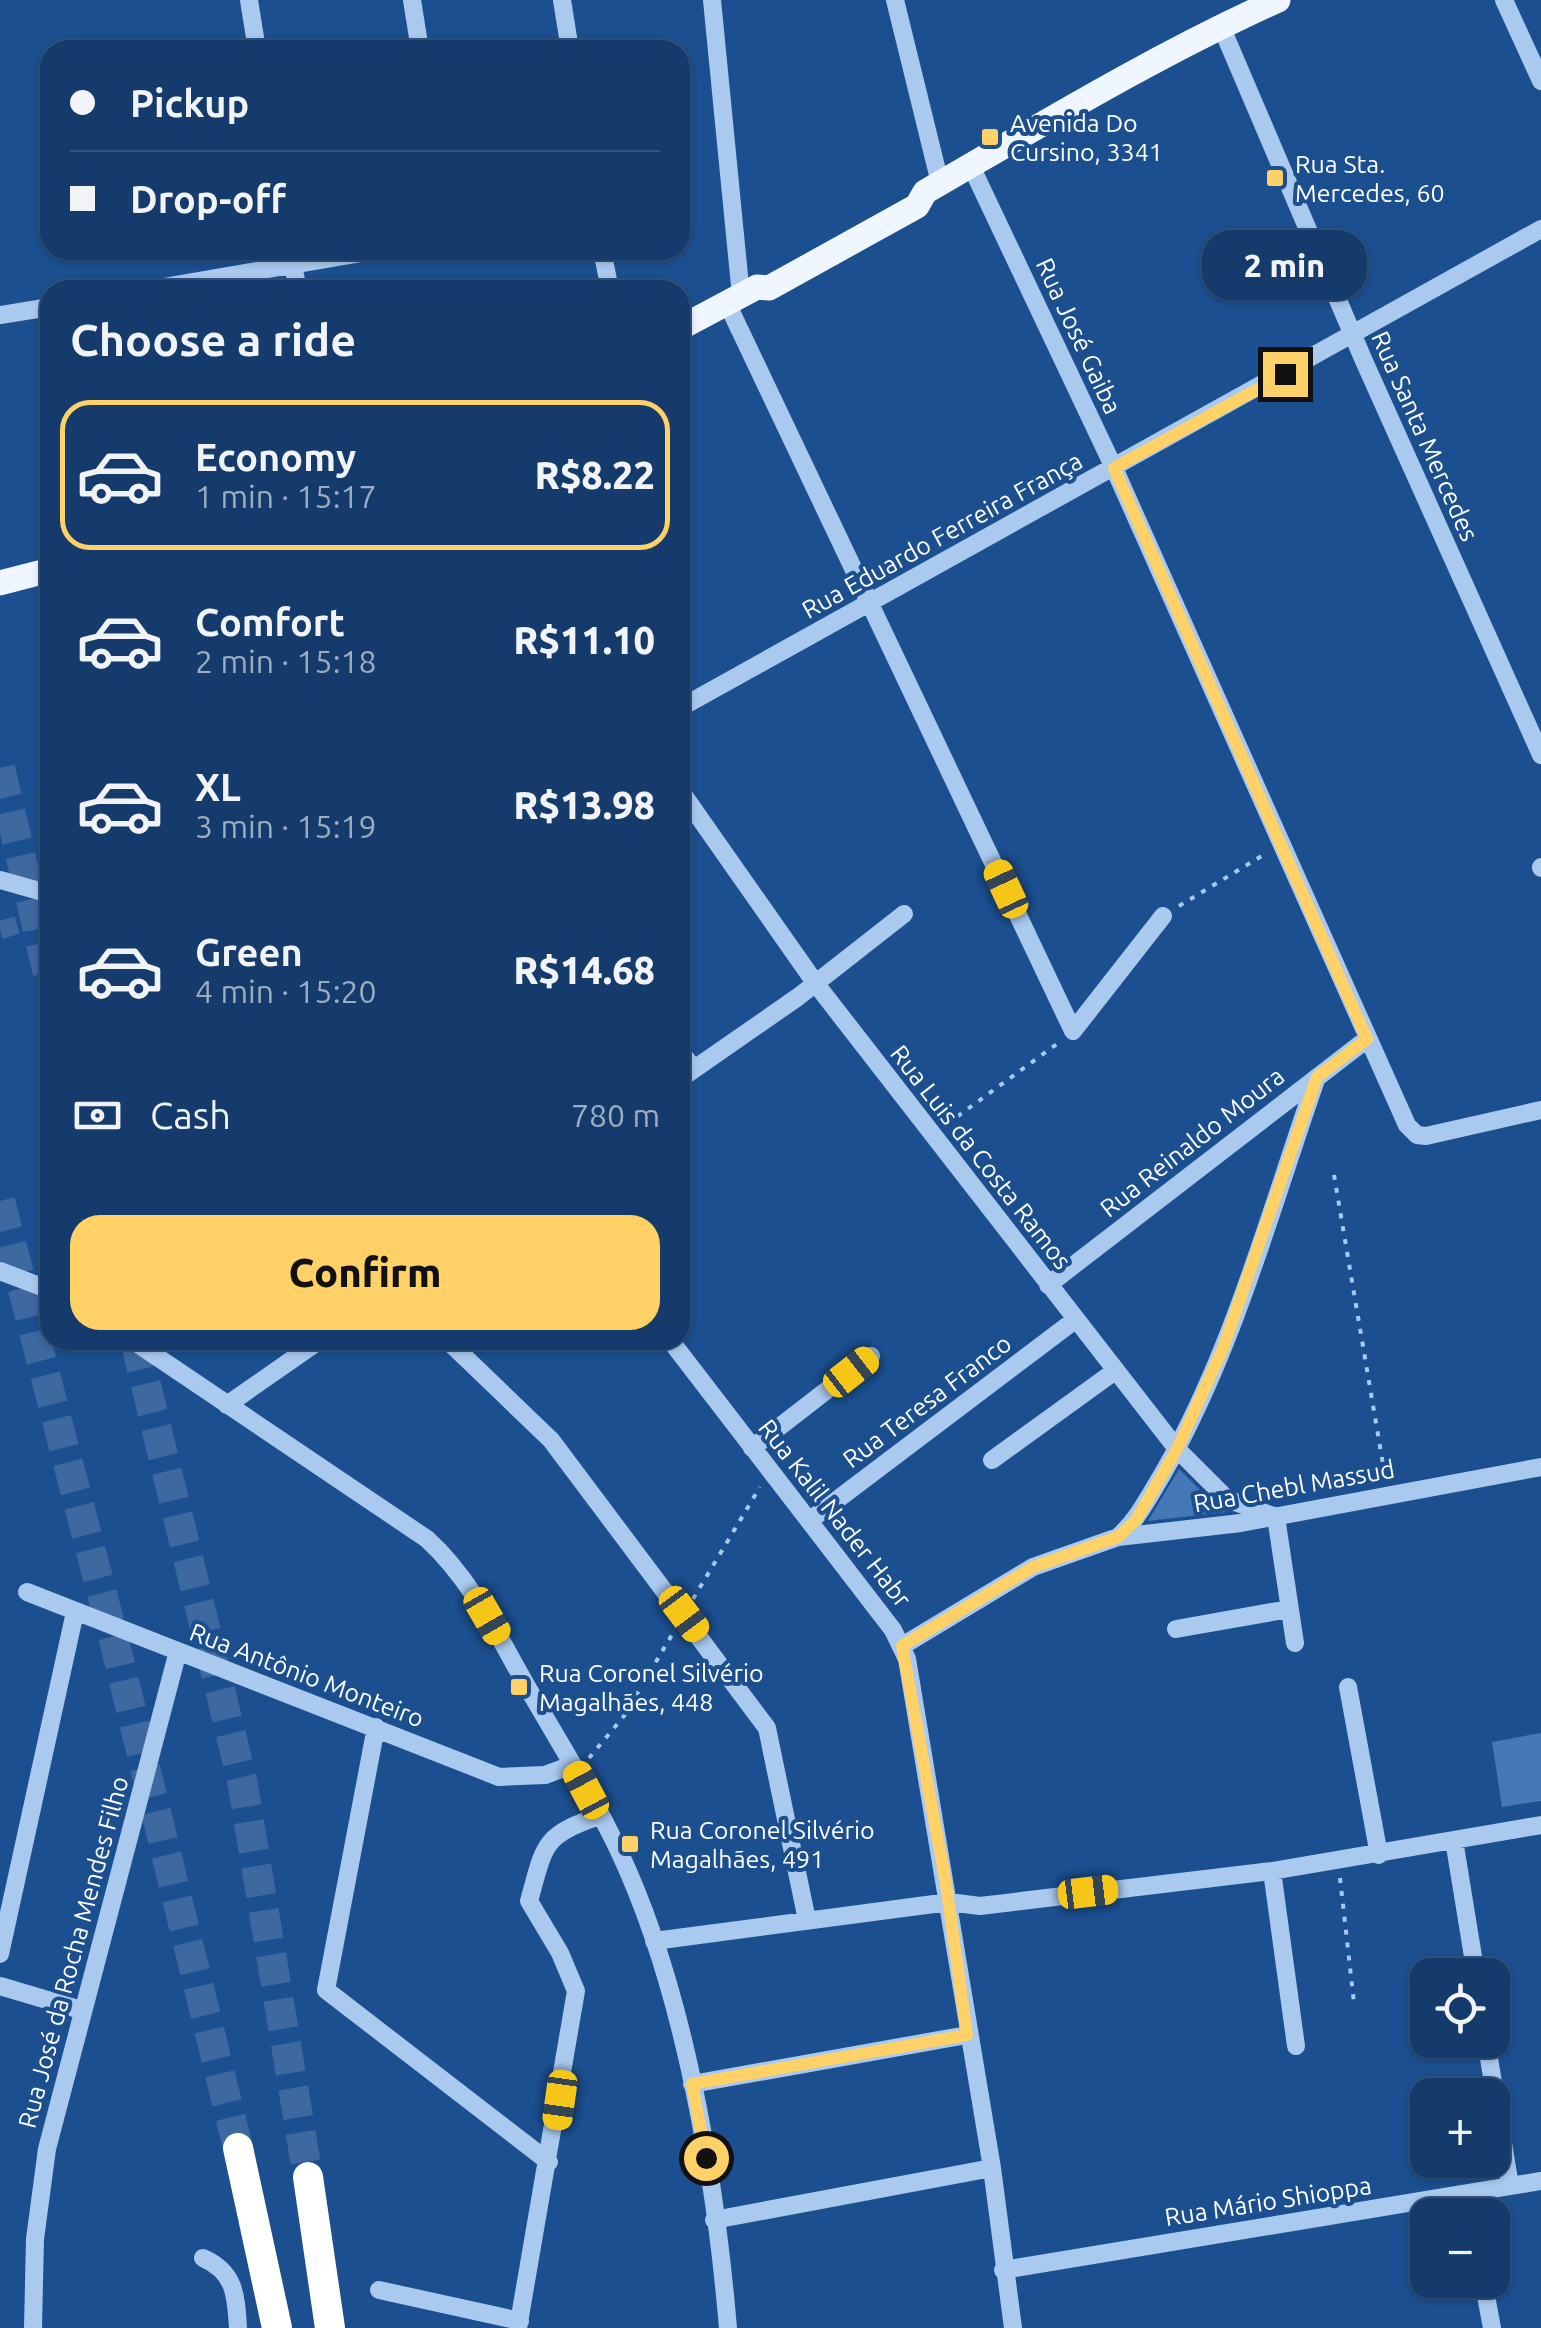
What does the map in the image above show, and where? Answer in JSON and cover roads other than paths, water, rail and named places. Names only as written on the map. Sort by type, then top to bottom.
[{"type":"highway","points":[[238,2148],[277,2328]]},
{"type":"highway","points":[[308,2177],[330,2328]]},
{"type":"main road","points":[[690,323],[911,191],[932,188],[1230,15],[1278,0]]},
{"type":"main road","points":[[0,582],[40,572]]},
{"type":"street","points":[[249,0],[255,40]]},
{"type":"street","points":[[412,0],[418,40]]},
{"type":"street","points":[[562,0],[568,40]]},
{"type":"street","points":[[712,0],[742,295],[872,603],[1073,1032],[1162,916]]},
{"type":"street","points":[[895,0],[932,188]]},
{"type":"street","points":[[1504,0],[1541,81]]},
{"type":"street","name":"Rua Santa Mercedes","points":[[1230,15],[1353,336],[1541,755]]},
{"type":"street","name":"Rua José Gaiba","points":[[971,166],[1114,468],[1411,1130],[1426,1136],[1541,1110]]},
{"type":"street","name":"Rua Eduardo Ferreira França","points":[[690,703],[1541,229]]},
{"type":"street","points":[[190,280],[279,260]]},
{"type":"street","points":[[0,316],[40,309]]},
{"type":"street","name":"Rua Luis da Costa Ramos","points":[[690,804],[816,984],[1177,1449],[1227,1499],[1276,1517]]},
{"type":"street","points":[[0,880],[40,891]]},
{"type":"street","points":[[690,1072],[816,984],[904,914]]},
{"type":"street","name":"Rua Reinaldo Moura","points":[[1048,1285],[1367,1039]]},
{"type":"street","points":[[1118,1537],[1136,1520],[1177,1449],[1223,1348],[1317,1077]]},
{"type":"street","points":[[0,1270],[40,1286]]},
{"type":"street","name":"Rua Teresa Franco","points":[[810,1521],[1075,1320]]},
{"type":"street","points":[[147,1350],[440,1551],[487,1616],[618,1850],[654,1941],[692,2084],[728,2328]]},
{"type":"street","points":[[227,1405],[306,1350]]},
{"type":"street","points":[[457,1350],[551,1440],[767,1728],[807,1920]]},
{"type":"street","name":"Rua Kalil Nader Habr","points":[[678,1350],[902,1646],[992,2168],[1012,2328]]},
{"type":"street","points":[[752,1448],[870,1356]]},
{"type":"street","points":[[992,1460],[1115,1371]]},
{"type":"street","name":"Rua Chebl Massud","points":[[902,1646],[1033,1567],[1118,1537],[1276,1517],[1541,1467]]},
{"type":"street","points":[[1276,1517],[1294,1643]]},
{"type":"street","name":"Rua Antônio Monteiro","points":[[27,1592],[499,1777],[545,1775],[572,1766]]},
{"type":"street","points":[[1176,1630],[1289,1610]]},
{"type":"street","points":[[0,1954],[75,1612]]},
{"type":"street","name":"Rua José da Rocha Mendes Filho","points":[[33,2328],[40,2194],[81,2010],[178,1651]]},
{"type":"street","points":[[1348,1687],[1379,1855]]},
{"type":"street","points":[[376,1727],[326,1990],[549,2162]]},
{"type":"street","points":[[379,2290],[519,2325],[555,2136],[576,1991],[560,1953],[530,1901],[544,1850],[560,1829],[600,1816]]},
{"type":"street","points":[[654,1941],[949,1902],[980,1906],[1272,1871],[1541,1825]]},
{"type":"street","points":[[1454,1840],[1473,1958]]},
{"type":"street","points":[[1272,1871],[1296,2046]]},
{"type":"street","points":[[0,1986],[81,2010]]},
{"type":"street","points":[[692,2084],[967,2035]]},
{"type":"street","points":[[1489,2058],[1510,2186]]},
{"type":"street","points":[[714,2220],[992,2168]]},
{"type":"street","name":"Rua Mário Shioppa","points":[[1004,2270],[1541,2181]]},
{"type":"street","points":[[1467,2193],[1468,2198]]},
{"type":"street","points":[[203,2258],[221,2266],[232,2280],[238,2328]]},
{"type":"street","points":[[1486,2298],[1492,2328]]},
{"type":"tunnel","points":[[0,768],[40,939]]},
{"type":"tunnel","points":[[0,930],[36,920]]},
{"type":"tunnel","points":[[0,1201],[114,1640],[238,2148]]},
{"type":"tunnel","points":[[137,1350],[242,1780],[308,2177]]},
{"type":"place","name":"Avenida Do Cursino, 3341","points":[[990,137]]},
{"type":"place","name":"Rua Sta. Mercedes, 60","points":[[1275,178]]},
{"type":"place","name":"Rua Coronel Silvério Magalhães, 448","points":[[519,1687]]},
{"type":"place","name":"Rua Coronel Silvério Magalhães, 491","points":[[630,1844]]}]
